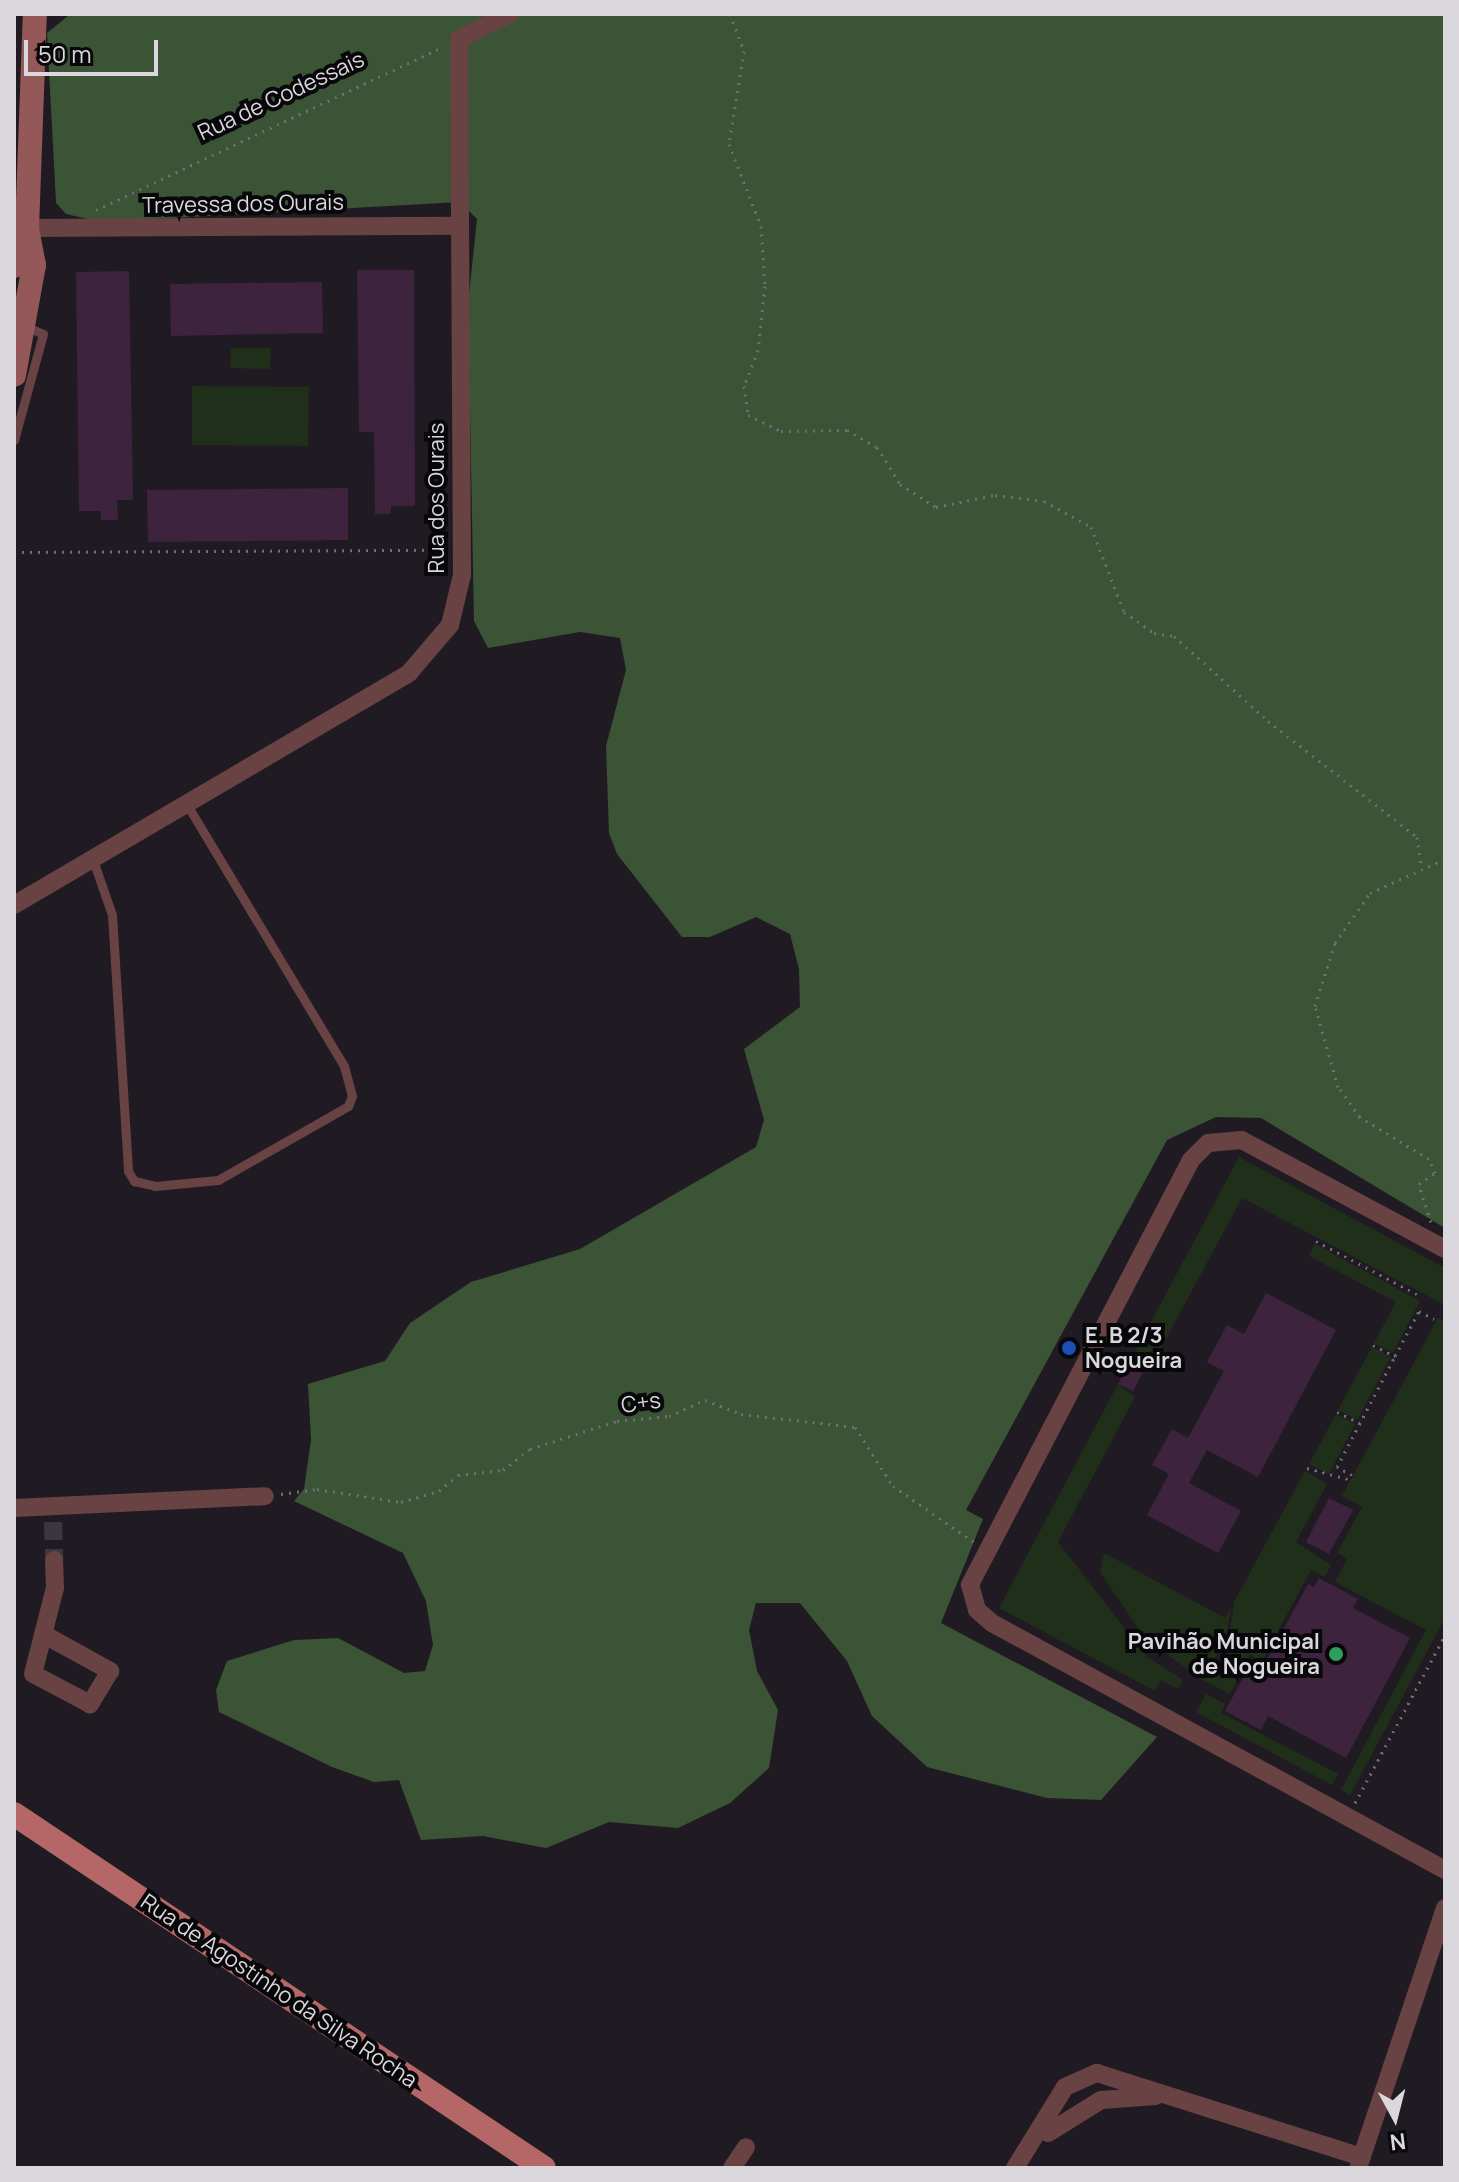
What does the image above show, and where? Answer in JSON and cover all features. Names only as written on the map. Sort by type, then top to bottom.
[{"type":"main road","points":[[14,375],[26,326],[34,265],[27,228],[35,14]]},
{"type":"main road","points":[[14,266],[27,228]]},
{"type":"main road","name":"Rua de Agostinho da Silva Rocha","points":[[14,1814],[544,2168]]},
{"type":"street","points":[[459,39],[510,14]]},
{"type":"street","name":"Rua dos Ourais","points":[[14,905],[188,806],[433,652],[459,599],[462,551],[459,39]]},
{"type":"street","name":"Travessa dos Ourais","points":[[27,228],[459,226]]},
{"type":"street","points":[[1438,1245],[1242,1140],[1208,1143],[1191,1160],[984,1548],[970,1585],[983,1618],[1350,1813],[1445,1870]]},
{"type":"street","points":[[14,1508],[52,1503],[265,1496]]},
{"type":"street","points":[[52,1503],[53,1522]]},
{"type":"street","points":[[43,1634],[54,1560]]},
{"type":"street","points":[[1030,2149],[1065,2087],[1078,2078],[1097,2073],[1178,2096],[1360,2162],[1445,1908]]},
{"type":"street","points":[[1015,2168],[1067,2114],[1101,2100],[1178,2096]]},
{"type":"street","points":[[732,2168],[746,2147]]},
{"type":"lane","points":[[14,440],[43,334],[26,326]]},
{"type":"lane","points":[[93,860],[112,915],[128,1171],[134,1181],[155,1186],[218,1180],[348,1106],[352,1096],[344,1066],[188,806]]},
{"type":"path","points":[[730,14],[744,51],[729,144],[761,226],[765,286],[758,350],[744,386],[748,415],[781,431],[847,430],[877,447],[900,484],[936,507],[995,495],[1044,501],[1091,527],[1124,612],[1154,633],[1174,636],[1268,721],[1417,837],[1421,866]]},
{"type":"path","name":"Rua de Codessais","points":[[78,229],[89,213],[459,39]]},
{"type":"path","points":[[14,552],[462,551]]},
{"type":"path","points":[[1438,1245],[1419,1184],[1435,1173],[1429,1159],[1360,1117],[1338,1087],[1315,1006],[1335,943],[1370,893],[1421,866],[1445,859]]},
{"type":"path","points":[[1316,1241],[1422,1297]]},
{"type":"path","points":[[1352,1475],[1337,1467],[1395,1356],[1419,1311],[1434,1319]]},
{"type":"path","points":[[1373,1345],[1395,1356]]},
{"type":"path","name":"C+s","points":[[265,1496],[317,1489],[401,1502],[439,1491],[458,1475],[503,1470],[530,1449],[617,1421],[669,1416],[705,1400],[741,1414],[855,1427],[893,1486],[984,1548]]},
{"type":"path","points":[[1337,1412],[1360,1423]]},
{"type":"path","points":[[1307,1468],[1348,1479]]},
{"type":"path","points":[[1350,1813],[1445,1635]]},
{"type":"green space","points":[[1445,14],[1445,1228],[1261,1118],[1216,1117],[1167,1140],[966,1510],[983,1519],[941,1623],[1157,1737],[1101,1800],[1047,1798],[927,1767],[872,1716],[847,1661],[800,1603],[756,1603],[749,1630],[757,1671],[778,1710],[769,1768],[730,1803],[678,1828],[609,1822],[546,1848],[483,1836],[421,1840],[399,1780],[374,1782],[332,1767],[219,1712],[216,1690],[227,1661],[294,1640],[338,1638],[404,1673],[425,1671],[433,1645],[426,1601],[403,1553],[294,1501],[304,1489],[311,1440],[308,1384],[385,1361],[410,1323],[471,1282],[580,1249],[756,1147],[764,1120],[744,1049],[800,1007],[799,969],[790,934],[756,917],[710,937],[682,937],[617,854],[609,833],[606,746],[626,670],[620,638],[580,632],[488,648],[474,621],[468,304],[477,219],[460,202],[101,222],[66,214],[56,203],[47,33],[68,16]]},
{"type":"green space","points":[[231,348],[271,348],[270,369],[230,368]]},
{"type":"green space","points":[[192,386],[309,387],[308,446],[192,445]]},
{"type":"green space","points":[[1239,1157],[1445,1268],[1445,1305],[1242,1198],[1155,1359],[1135,1352]]},
{"type":"green space","points":[[1315,1244],[1420,1301],[1393,1353],[1374,1343],[1396,1302],[1309,1256]]},
{"type":"green space","points":[[1438,1318],[1445,1322],[1445,1618],[1350,1795],[1341,1790],[1426,1630],[1335,1582],[1347,1559],[1337,1553],[1362,1507],[1342,1496]]},
{"type":"green space","points":[[1372,1347],[1391,1357],[1357,1420],[1338,1410]]},
{"type":"green space","points":[[1118,1384],[1135,1397],[1058,1542],[1146,1656],[1183,1680],[1178,1689],[1161,1680],[1155,1691],[999,1608]]},
{"type":"green space","points":[[1336,1414],[1355,1424],[1329,1474],[1309,1464]]},
{"type":"green space","points":[[1305,1471],[1327,1484],[1296,1542],[1331,1565],[1325,1577],[1311,1570],[1262,1661],[1250,1655],[1230,1694],[1201,1679],[1227,1653],[1234,1602]]},
{"type":"green space","points":[[1104,1553],[1225,1618],[1231,1608],[1225,1644],[1206,1670],[1197,1676],[1144,1637],[1100,1572]]},
{"type":"green space","points":[[1206,1694],[1225,1704],[1221,1713],[1338,1774],[1332,1785],[1196,1712]]},
{"type":"building","points":[[357,270],[414,270],[415,506],[391,506],[391,514],[375,514],[374,432],[359,432]]},
{"type":"building","points":[[129,271],[133,500],[117,500],[118,520],[101,520],[101,511],[79,511],[76,272]]},
{"type":"building","points":[[322,282],[323,333],[171,336],[170,284]]},
{"type":"building","points":[[348,488],[348,540],[148,542],[147,490]]},
{"type":"building","points":[[1266,1293],[1336,1330],[1258,1477],[1207,1450],[1189,1483],[1241,1511],[1218,1553],[1147,1515],[1169,1474],[1152,1465],[1172,1429],[1188,1438],[1224,1371],[1207,1362],[1227,1325],[1244,1334]]},
{"type":"building","points":[[1129,1364],[1143,1372],[1133,1391],[1118,1384]]},
{"type":"building","points":[[1329,1498],[1353,1510],[1329,1554],[1306,1542]]},
{"type":"building","name":"Pavihão Municipal de Nogueira","points":[[1319,1578],[1358,1599],[1353,1608],[1410,1638],[1346,1758],[1268,1716],[1261,1730],[1225,1711],[1247,1671],[1258,1676],[1308,1584],[1314,1587]]},
{"type":"tunnel","points":[[53,1522],[54,1560]]},
{"type":"place","name":"E. B 2/3 Nogueira","points":[[1069,1348]]},
{"type":"place","name":"Pavihão Municipal de Nogueira","points":[[1336,1654]]}]
